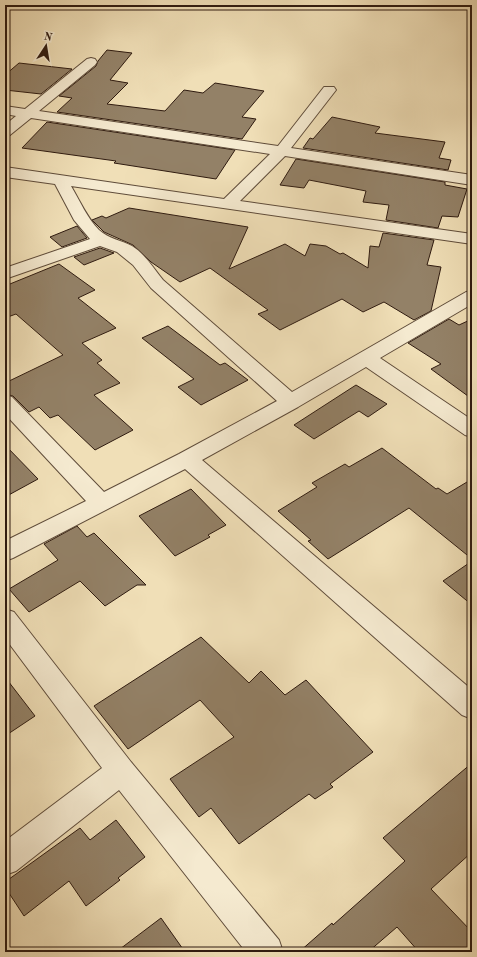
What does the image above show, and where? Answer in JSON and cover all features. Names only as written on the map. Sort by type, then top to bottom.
[{"type":"street","points":[[5,132],[92,62]]},
{"type":"street","points":[[228,204],[281,152],[329,90]]},
{"type":"street","points":[[5,110],[472,180]]},
{"type":"street","points":[[5,172],[472,239]]},
{"type":"street","points":[[61,181],[83,221],[102,240],[126,250],[144,266],[157,284],[291,402]]},
{"type":"street","points":[[5,274],[102,240]]},
{"type":"street","points":[[5,552],[187,459],[291,402],[472,296]]},
{"type":"street","points":[[366,358],[472,430]]},
{"type":"street","points":[[5,402],[101,503]]},
{"type":"street","points":[[187,459],[472,707]]},
{"type":"street","points":[[5,620],[121,771],[267,952]]},
{"type":"street","points":[[5,860],[121,771]]},
{"type":"building","points":[[107,50],[132,53],[110,80],[128,83],[107,104],[165,111],[184,90],[203,93],[215,83],[264,91],[242,117],[256,119],[242,139],[57,112],[72,98],[59,96],[96,66]]},
{"type":"building","points":[[19,63],[72,69],[41,94],[5,90],[5,75]]},
{"type":"building","points":[[332,117],[380,127],[375,133],[445,142],[439,158],[451,160],[448,170],[303,148],[310,138],[313,139]]},
{"type":"building","points":[[47,122],[235,150],[216,179],[114,163],[116,161],[22,148]]},
{"type":"building","points":[[296,159],[445,182],[445,185],[467,189],[458,217],[442,216],[438,228],[386,220],[389,205],[363,202],[366,191],[309,180],[304,188],[280,185]]},
{"type":"building","points":[[129,208],[248,227],[229,269],[285,244],[305,256],[310,244],[326,246],[340,254],[343,253],[368,268],[370,246],[379,247],[383,233],[434,240],[427,265],[441,267],[431,311],[414,320],[384,302],[363,312],[342,299],[280,330],[258,314],[268,310],[210,268],[180,282],[151,262],[133,245],[104,232],[92,220],[102,216],[106,218]]},
{"type":"building","points":[[77,226],[87,238],[62,247],[50,237]]},
{"type":"building","points":[[100,248],[114,253],[84,265],[74,257]]},
{"type":"building","points":[[59,264],[95,290],[78,298],[116,328],[82,343],[102,360],[97,363],[120,383],[94,395],[133,430],[95,450],[58,415],[50,418],[39,407],[29,412],[13,396],[5,394],[5,383],[63,355],[16,314],[5,318],[5,286]]},
{"type":"building","points":[[449,319],[459,325],[472,319],[472,399],[431,369],[441,364],[408,343]]},
{"type":"building","points":[[168,326],[220,365],[225,363],[248,380],[201,405],[178,387],[194,379],[142,338]]},
{"type":"building","points":[[356,385],[387,404],[368,417],[359,411],[314,439],[294,425]]},
{"type":"building","points":[[5,445],[38,479],[5,497]]},
{"type":"building","points":[[382,448],[436,489],[438,488],[447,494],[472,479],[472,559],[409,508],[328,559],[308,541],[311,540],[278,511],[317,487],[312,483],[345,464],[349,467]]},
{"type":"building","points":[[191,489],[226,525],[208,535],[210,537],[175,556],[139,516]]},
{"type":"building","points":[[77,526],[87,537],[94,533],[146,585],[137,585],[105,606],[80,581],[29,612],[9,589],[58,560],[44,544]]},
{"type":"building","points":[[472,561],[472,605],[443,581]]},
{"type":"building","points":[[201,637],[249,683],[261,671],[285,695],[306,680],[373,752],[330,784],[333,787],[315,799],[309,794],[239,844],[211,808],[199,817],[170,779],[234,737],[200,700],[128,749],[94,706]]},
{"type":"building","points":[[5,677],[35,716],[5,736]]},
{"type":"building","points":[[472,763],[472,852],[431,889],[472,932],[472,952],[419,952],[397,927],[368,952],[299,952],[332,923],[333,925],[405,861],[383,838]]},
{"type":"building","points":[[116,820],[145,857],[118,878],[120,880],[86,906],[69,881],[24,916],[5,887],[5,882],[80,828],[90,840]]},
{"type":"building","points":[[161,918],[185,952],[116,952]]}]
